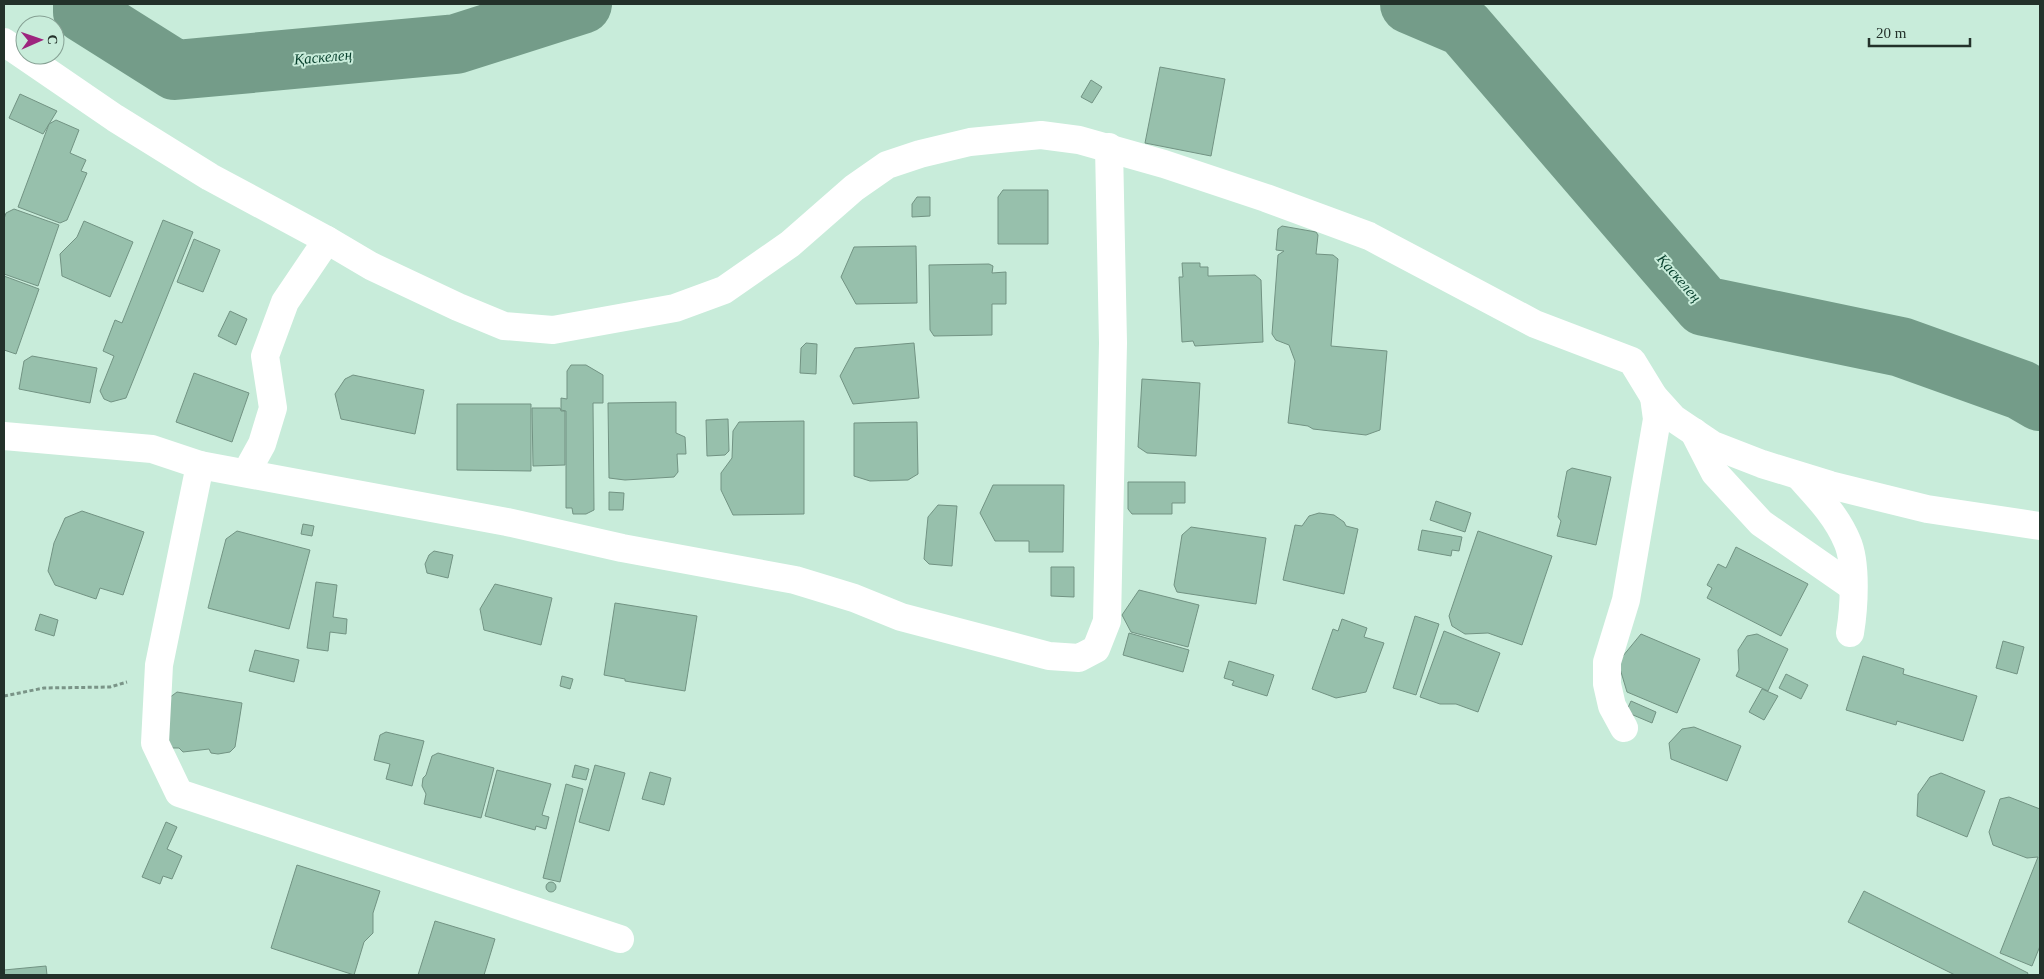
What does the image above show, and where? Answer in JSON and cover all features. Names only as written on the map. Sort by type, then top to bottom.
[{"type":"street","points":[[4,42],[115,118],[202,172],[371,266],[504,326],[553,330],[675,308],[724,290],[790,244],[854,188],[887,165],[920,154],[970,142],[1041,135],[1080,140],[1109,147],[1266,198],[1369,236],[1535,324],[1632,361],[1654,398],[1674,418],[1712,445],[1798,475],[1927,509],[2040,526]]},
{"type":"street","points":[[4,436],[38,441],[152,449],[200,465],[507,522],[622,548],[795,580],[854,598],[901,617],[1049,656],[1078,658],[1096,649],[1107,621],[1113,343],[1109,147]]},
{"type":"street","points":[[246,473],[262,444],[273,408],[265,356],[285,302],[327,240]]},
{"type":"street","points":[[1624,728],[1610,699],[1607,684],[1607,662],[1626,600],[1657,419],[1654,398]]},
{"type":"street","points":[[1694,432],[1715,474],[1761,523],[1854,587]]},
{"type":"street","points":[[200,465],[159,665],[155,743],[179,793],[620,939]]},
{"type":"street","points":[[1798,475],[1829,509],[1848,542],[1854,587],[1850,633]]},
{"type":"path","points":[[4,696],[44,688],[110,687],[132,680],[159,665]]},
{"type":"building","points":[[1160,67],[1225,79],[1211,156],[1145,143]]},
{"type":"building","points":[[1091,80],[1102,87],[1092,103],[1081,97]]},
{"type":"building","points":[[20,94],[57,111],[43,134],[9,118]]},
{"type":"building","points":[[56,120],[79,130],[70,153],[86,160],[81,171],[87,173],[67,220],[60,223],[18,207],[49,124]]},
{"type":"building","points":[[1003,190],[1048,190],[1048,244],[998,244],[998,197]]},
{"type":"building","points":[[917,197],[930,197],[930,216],[912,217],[912,204]]},
{"type":"building","points":[[14,209],[59,225],[38,286],[4,274],[4,219],[6,213]]},
{"type":"building","points":[[163,220],[193,232],[126,398],[111,402],[104,399],[100,391],[114,356],[103,351],[115,320],[122,323]]},
{"type":"building","points":[[84,221],[133,242],[110,297],[62,276],[60,254],[77,237]]},
{"type":"building","points":[[1282,226],[1316,232],[1318,235],[1316,254],[1333,255],[1338,259],[1331,346],[1387,351],[1380,430],[1366,435],[1313,429],[1308,426],[1288,423],[1295,361],[1289,345],[1276,340],[1272,334],[1278,255],[1284,251],[1276,250],[1278,229]]},
{"type":"building","points":[[194,239],[220,250],[203,292],[177,282]]},
{"type":"building","points":[[916,246],[917,303],[856,304],[841,277],[854,247]]},
{"type":"building","points":[[1182,263],[1200,263],[1200,267],[1208,267],[1208,276],[1255,275],[1261,280],[1263,342],[1195,346],[1193,341],[1182,342],[1179,277],[1183,277]]},
{"type":"building","points":[[989,264],[993,266],[992,273],[1006,272],[1006,304],[992,304],[992,335],[934,336],[930,330],[929,265]]},
{"type":"building","points":[[4,276],[39,289],[16,354],[4,350]]},
{"type":"building","points":[[230,311],[247,319],[236,345],[218,336]]},
{"type":"building","points":[[806,343],[817,344],[816,374],[800,373],[801,348]]},
{"type":"building","points":[[914,343],[919,398],[853,404],[840,376],[855,348]]},
{"type":"building","points":[[32,356],[97,368],[90,403],[19,389],[24,361]]},
{"type":"building","points":[[571,365],[586,365],[603,375],[603,403],[593,403],[594,510],[586,514],[573,514],[572,508],[566,508],[566,411],[561,410],[561,398],[567,399],[567,371]]},
{"type":"building","points":[[194,373],[249,393],[232,442],[176,422]]},
{"type":"building","points":[[353,375],[424,390],[415,434],[341,419],[335,394],[345,379]]},
{"type":"building","points":[[1142,379],[1200,383],[1196,456],[1147,453],[1138,447]]},
{"type":"building","points":[[676,402],[676,433],[685,437],[686,454],[677,454],[678,472],[674,477],[625,480],[609,478],[608,403]]},
{"type":"building","points":[[457,404],[531,404],[531,471],[457,470]]},
{"type":"building","points":[[532,408],[560,408],[561,411],[565,411],[565,465],[533,466]]},
{"type":"building","points":[[728,419],[729,451],[725,455],[707,456],[706,420]]},
{"type":"building","points":[[804,421],[804,514],[733,515],[721,490],[721,473],[732,458],[733,431],[739,422]]},
{"type":"building","points":[[917,422],[918,474],[908,480],[870,481],[854,476],[854,423]]},
{"type":"building","points":[[1572,468],[1611,477],[1596,545],[1557,536],[1561,521],[1558,517],[1567,471]]},
{"type":"building","points":[[1128,482],[1185,482],[1185,503],[1172,503],[1172,514],[1132,514],[1128,509]]},
{"type":"building","points":[[993,485],[1064,485],[1063,552],[1029,552],[1029,541],[995,541],[980,513]]},
{"type":"building","points":[[609,492],[624,493],[623,510],[609,510]]},
{"type":"building","points":[[1436,501],[1471,513],[1465,532],[1430,520]]},
{"type":"building","points":[[938,505],[957,506],[952,566],[929,564],[924,559],[928,517]]},
{"type":"building","points":[[82,511],[144,532],[123,595],[100,588],[96,599],[55,585],[48,571],[54,543],[65,518]]},
{"type":"building","points":[[1319,513],[1334,515],[1344,522],[1346,526],[1358,529],[1344,594],[1283,580],[1295,525],[1302,526],[1309,516]]},
{"type":"building","points":[[303,524],[314,526],[312,536],[301,534]]},
{"type":"building","points":[[1191,527],[1266,538],[1256,604],[1177,592],[1174,585],[1182,535]]},
{"type":"building","points":[[1422,530],[1462,537],[1459,551],[1452,550],[1451,556],[1418,550]]},
{"type":"building","points":[[237,531],[310,550],[289,629],[208,608],[226,539]]},
{"type":"building","points":[[1478,531],[1552,556],[1522,645],[1488,633],[1465,634],[1452,626],[1449,616]]},
{"type":"building","points":[[1736,547],[1808,584],[1781,636],[1707,598],[1712,588],[1707,585],[1718,564],[1726,568]]},
{"type":"building","points":[[434,551],[453,555],[448,578],[427,573],[425,564],[429,555]]},
{"type":"building","points":[[1051,567],[1074,567],[1074,597],[1051,596]]},
{"type":"building","points":[[316,582],[337,585],[333,617],[347,619],[346,634],[330,632],[328,651],[307,648]]},
{"type":"building","points":[[495,584],[552,598],[541,645],[484,630],[480,609]]},
{"type":"building","points":[[1139,590],[1199,605],[1188,647],[1131,632],[1122,615]]},
{"type":"building","points":[[615,603],[697,616],[685,691],[625,681],[625,679],[604,675]]},
{"type":"building","points":[[40,614],[58,620],[54,636],[35,630]]},
{"type":"building","points":[[1415,616],[1439,624],[1416,695],[1393,688]]},
{"type":"building","points":[[1342,619],[1367,628],[1364,637],[1384,643],[1366,692],[1336,698],[1312,689],[1333,629],[1338,631]]},
{"type":"building","points":[[1444,631],[1500,653],[1478,712],[1456,704],[1440,704],[1420,697]]},
{"type":"building","points":[[1129,633],[1189,650],[1183,672],[1123,655]]},
{"type":"building","points":[[1641,634],[1700,659],[1677,713],[1627,692],[1618,662]]},
{"type":"building","points":[[1757,634],[1788,649],[1768,691],[1736,676],[1739,670],[1738,650],[1747,636]]},
{"type":"building","points":[[2003,641],[2024,647],[2017,674],[1996,668]]},
{"type":"building","points":[[255,650],[299,660],[294,682],[249,671]]},
{"type":"building","points":[[1863,656],[1904,669],[1903,674],[1977,696],[1963,741],[1897,721],[1896,725],[1846,710]]},
{"type":"building","points":[[1229,661],[1274,675],[1267,696],[1232,685],[1234,681],[1224,678]]},
{"type":"building","points":[[1786,674],[1808,685],[1801,699],[1779,688]]},
{"type":"building","points":[[562,676],[573,679],[570,689],[560,686]]},
{"type":"building","points":[[1762,689],[1778,696],[1764,720],[1749,712]]},
{"type":"building","points":[[177,692],[242,703],[235,747],[230,752],[211,753],[209,749],[183,752],[179,748],[170,748],[160,715],[169,698]]},
{"type":"building","points":[[1631,701],[1656,712],[1652,723],[1626,712]]},
{"type":"building","points":[[1694,727],[1741,746],[1727,781],[1671,759],[1669,743],[1682,729]]},
{"type":"building","points":[[386,732],[424,741],[412,786],[386,779],[390,764],[374,760],[380,735]]},
{"type":"building","points":[[438,753],[494,768],[481,818],[424,804],[426,794],[422,786],[423,778],[426,775],[432,756]]},
{"type":"building","points":[[575,765],[589,769],[586,780],[572,777]]},
{"type":"building","points":[[595,765],[625,773],[609,831],[579,822]]},
{"type":"building","points":[[497,770],[551,784],[542,815],[549,817],[546,829],[536,826],[535,830],[485,816]]},
{"type":"building","points":[[650,772],[671,778],[664,805],[642,799]]},
{"type":"building","points":[[1941,773],[1985,791],[1967,837],[1917,816],[1918,794],[1930,777]]},
{"type":"building","points":[[566,784],[583,789],[560,882],[543,878]]},
{"type":"building","points":[[2009,797],[2040,809],[2040,946],[2032,966],[2000,953],[2038,857],[2027,858],[1993,845],[1989,832],[2000,799]]},
{"type":"building","points":[[166,822],[177,827],[167,849],[182,856],[172,879],[163,876],[160,884],[142,877]]},
{"type":"building","points":[[297,865],[380,891],[373,913],[373,933],[364,942],[354,975],[271,948]]},
{"type":"building","points":[[549,882],[553,882],[556,887],[555,891],[549,892],[546,889],[546,885]]},
{"type":"building","points":[[1864,891],[2028,973],[2027,975],[1955,975],[1848,922]]},
{"type":"building","points":[[435,921],[495,939],[484,975],[418,975]]},
{"type":"building","points":[[46,966],[47,975],[4,975],[4,970]]},
{"type":"waterway","name":"Қаскелең","points":[[83,4],[83,12],[175,70],[456,44],[582,4]]},
{"type":"waterway","name":"Қаскелең","points":[[1410,4],[1464,27],[1704,306],[1901,347],[2021,390],[2040,401]]}]
